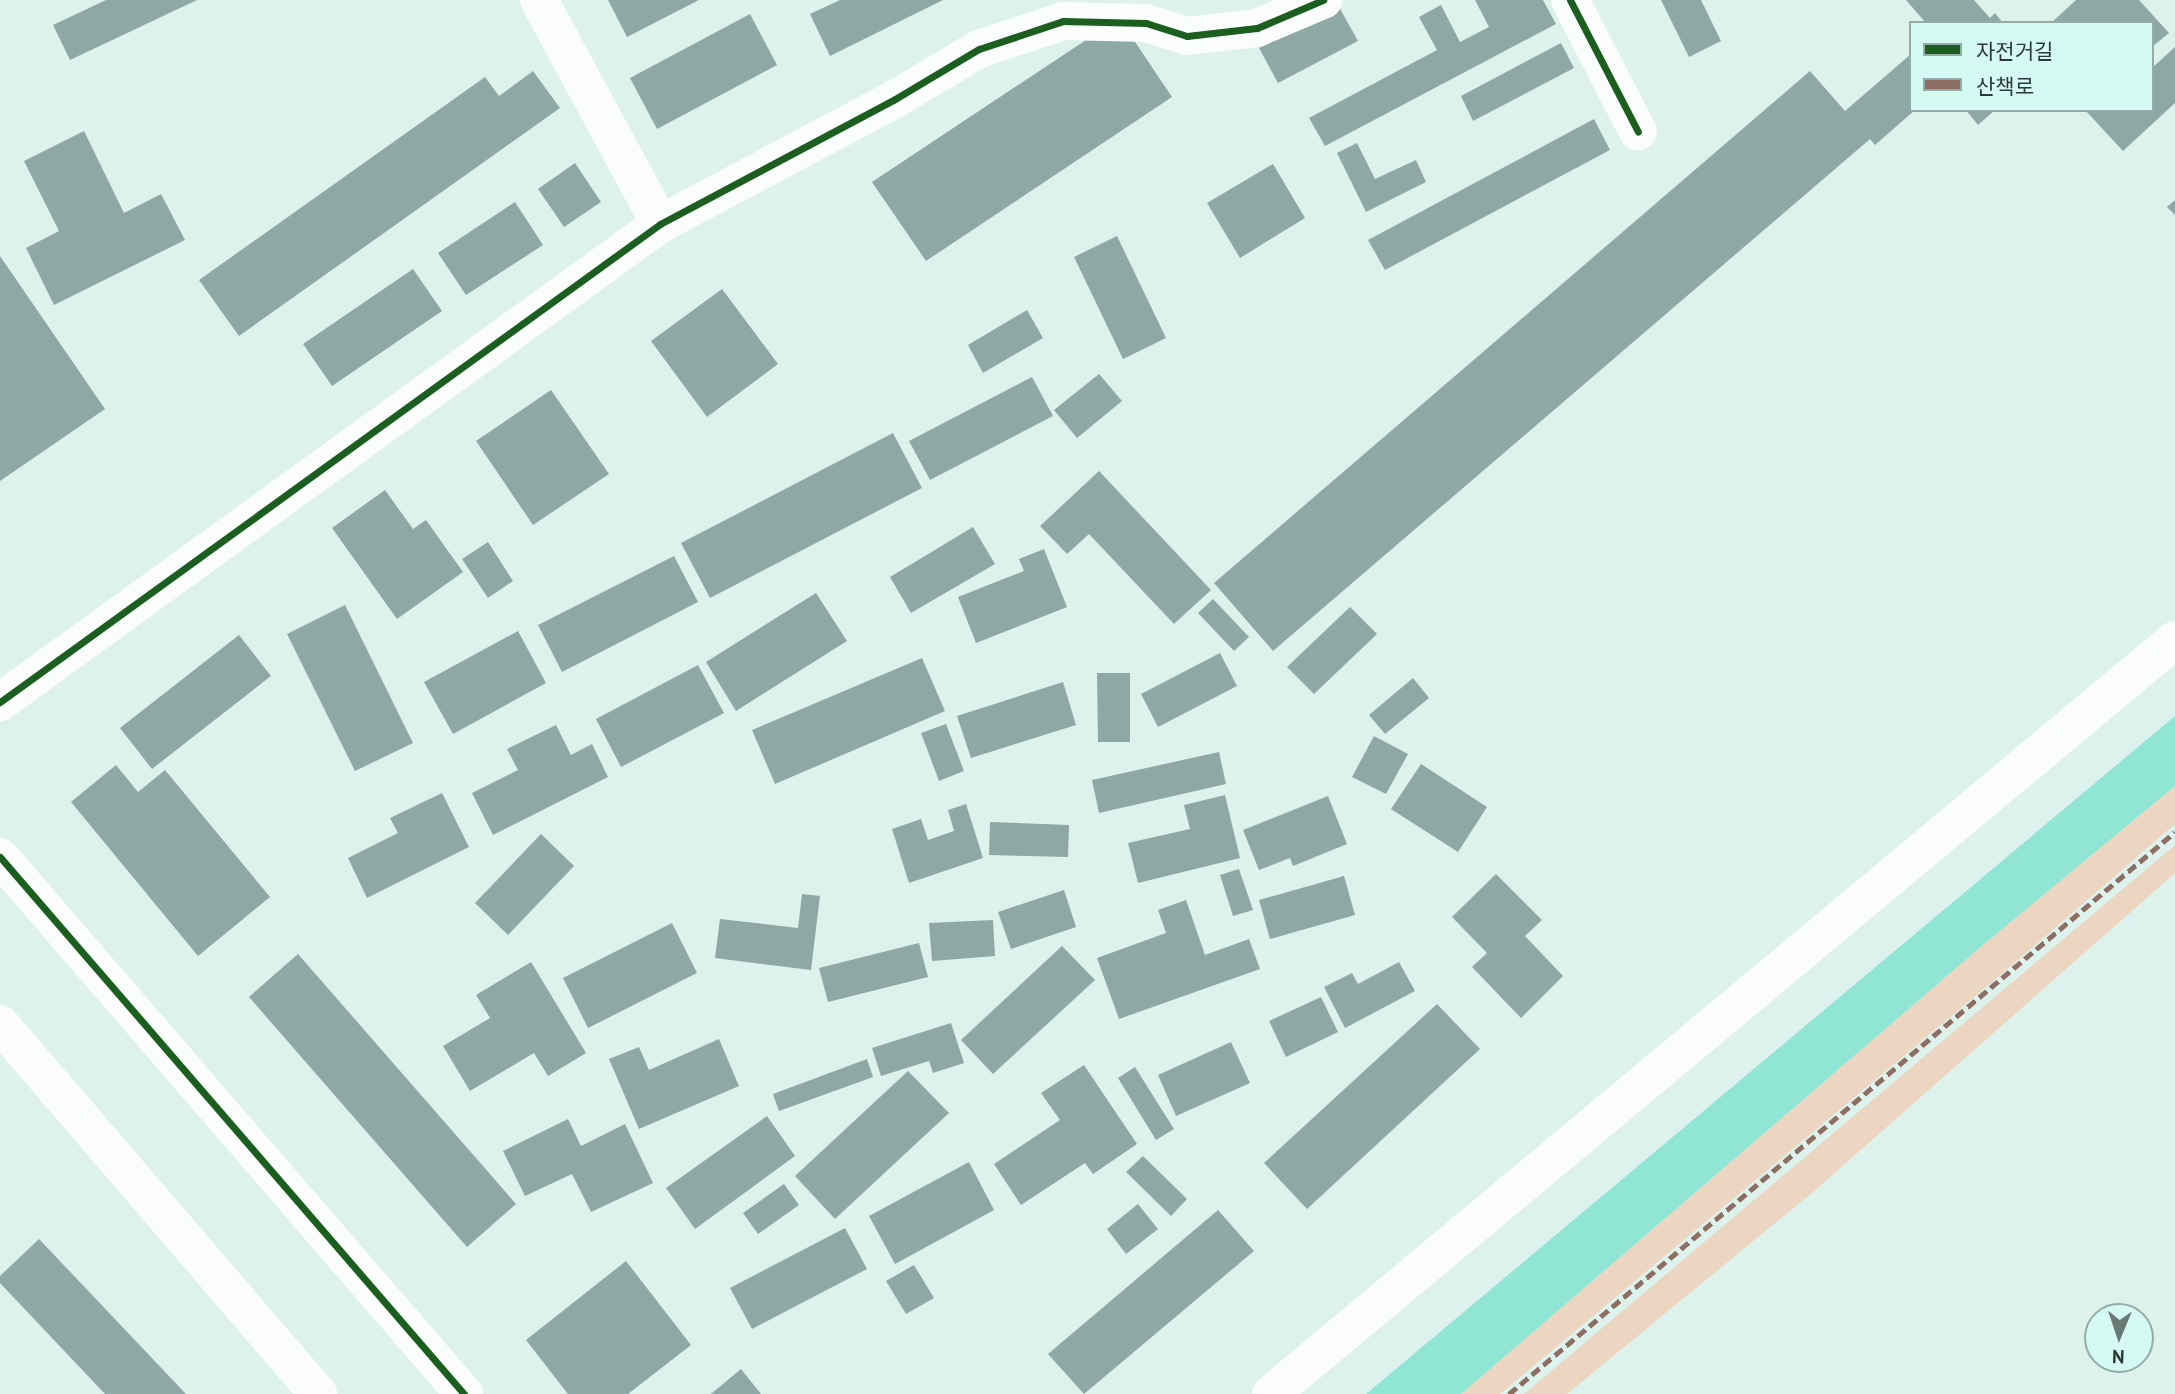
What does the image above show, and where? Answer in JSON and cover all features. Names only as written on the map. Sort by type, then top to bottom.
[{"type":"street","points":[[539,0],[660,224]]},
{"type":"street","points":[[0,702],[660,224],[991,45],[1063,21],[1146,23],[1187,36],[1257,28],[1323,0]]},
{"type":"street","points":[[1570,0],[1638,132]]},
{"type":"street","points":[[1271,1394],[2175,640]]},
{"type":"street","points":[[0,858],[464,1394]]},
{"type":"street","points":[[0,1024],[318,1394]]},
{"type":"shaded area","points":[[2175,716],[2175,786],[1984,944],[1461,1394],[1366,1394]]},
{"type":"shaded area","points":[[2175,786],[2175,824],[2004,972],[1500,1394],[1461,1394],[1984,944]]},
{"type":"shaded area","points":[[2175,845],[2175,873],[1813,1192],[1567,1394],[1524,1394]]},
{"type":"building","points":[[106,0],[197,0],[70,60],[53,25]]},
{"type":"building","points":[[608,0],[699,0],[627,37]]},
{"type":"building","points":[[840,0],[943,0],[830,56],[810,14]]},
{"type":"building","points":[[1475,0],[1543,0],[1556,24],[1325,146],[1309,118],[1437,50],[1419,17],[1441,5],[1460,42],[1489,27]]},
{"type":"building","points":[[1661,0],[1701,0],[1721,41],[1689,57]]},
{"type":"building","points":[[1906,0],[1974,0],[1990,18],[1995,13],[2001,21],[1924,21]]},
{"type":"building","points":[[2076,0],[2139,0],[2169,33],[2154,45],[2154,21],[2053,21]]},
{"type":"building","points":[[1338,5],[1358,41],[1278,83],[1259,48]]},
{"type":"building","points":[[750,14],[777,65],[657,129],[630,78]]},
{"type":"building","points":[[1119,18],[1172,97],[926,261],[872,182]]},
{"type":"building","points":[[1561,43],[1574,68],[1473,121],[1461,96]]},
{"type":"building","points":[[2175,47],[2175,103],[2123,151],[2087,112],[2154,112],[2154,66]]},
{"type":"building","points":[[1909,56],[1909,112],[1913,112],[1875,145],[1870,139],[1273,651],[1214,583],[1810,71],[1845,111]]},
{"type":"building","points":[[533,71],[560,108],[239,336],[199,280],[485,77],[499,96]]},
{"type":"building","points":[[1968,112],[1993,112],[1978,125]]},
{"type":"building","points":[[1594,119],[1610,150],[1385,270],[1368,240]]},
{"type":"building","points":[[84,131],[124,213],[161,194],[185,240],[54,305],[26,248],[59,231],[24,161]]},
{"type":"building","points":[[1357,143],[1375,179],[1416,160],[1426,182],[1366,212],[1337,153]]},
{"type":"building","points":[[575,163],[601,202],[564,227],[538,189]]},
{"type":"building","points":[[1273,164],[1305,218],[1240,258],[1207,203]]},
{"type":"building","points":[[2175,200],[2175,215],[2167,207]]},
{"type":"building","points":[[515,202],[543,245],[466,295],[438,253]]},
{"type":"building","points":[[1117,236],[1166,338],[1123,359],[1074,257]]},
{"type":"building","points":[[0,256],[105,409],[0,481]]},
{"type":"building","points":[[413,269],[442,311],[332,386],[303,344]]},
{"type":"building","points":[[722,289],[778,364],[707,417],[651,341]]},
{"type":"building","points":[[1027,310],[1043,338],[983,373],[968,345]]},
{"type":"building","points":[[1099,374],[1122,401],[1077,438],[1054,410]]},
{"type":"building","points":[[1032,377],[1053,416],[930,480],[909,441]]},
{"type":"building","points":[[551,390],[609,474],[533,525],[476,441]]},
{"type":"building","points":[[893,433],[922,488],[710,598],[681,543]]},
{"type":"building","points":[[1099,471],[1211,590],[1174,624],[1089,534],[1067,554],[1040,526]]},
{"type":"building","points":[[385,490],[413,529],[426,520],[463,572],[397,619],[332,528]]},
{"type":"building","points":[[973,527],[995,564],[911,613],[890,577]]},
{"type":"building","points":[[488,542],[513,581],[488,598],[462,559]]},
{"type":"building","points":[[1044,549],[1067,607],[976,643],[958,597],[1024,571],[1019,559]]},
{"type":"building","points":[[674,556],[698,602],[562,672],[538,625]]},
{"type":"building","points":[[816,593],[847,641],[736,711],[706,662]]},
{"type":"building","points":[[1213,599],[1249,637],[1234,651],[1198,613]]},
{"type":"building","points":[[345,605],[413,743],[355,771],[287,634]]},
{"type":"building","points":[[1350,607],[1377,634],[1314,694],[1287,667]]},
{"type":"building","points":[[518,631],[546,683],[453,734],[424,682]]},
{"type":"building","points":[[239,635],[271,676],[152,769],[120,728]]},
{"type":"building","points":[[1220,653],[1237,686],[1158,727],[1141,694]]},
{"type":"building","points":[[922,658],[945,711],[775,784],[752,730]]},
{"type":"building","points":[[698,665],[724,713],[621,767],[596,719]]},
{"type":"building","points":[[1097,673],[1130,673],[1130,742],[1098,742]]},
{"type":"building","points":[[1413,678],[1429,698],[1385,734],[1369,715]]},
{"type":"building","points":[[1063,682],[1076,725],[971,758],[957,716]]},
{"type":"building","points":[[946,724],[964,771],[939,781],[921,733]]},
{"type":"building","points":[[556,725],[571,755],[592,744],[608,777],[493,835],[472,793],[518,770],[507,749]]},
{"type":"building","points":[[1374,736],[1408,754],[1386,794],[1352,777]]},
{"type":"building","points":[[1219,752],[1226,784],[1099,813],[1092,780]]},
{"type":"building","points":[[1421,764],[1487,807],[1458,852],[1391,809]]},
{"type":"building","points":[[116,765],[138,792],[165,770],[270,897],[198,956],[71,802]]},
{"type":"building","points":[[442,793],[469,847],[367,898],[348,858],[398,833],[390,818]]},
{"type":"building","points":[[1225,795],[1240,858],[1138,883],[1128,843],[1190,829],[1184,805]]},
{"type":"building","points":[[1328,796],[1347,844],[1293,866],[1290,858],[1259,870],[1243,830]]},
{"type":"building","points":[[966,804],[983,858],[909,883],[892,829],[921,819],[928,840],[954,831],[948,810]]},
{"type":"building","points":[[990,822],[1069,825],[1068,857],[989,855]]},
{"type":"building","points":[[541,834],[574,866],[508,935],[475,903]]},
{"type":"building","points":[[1239,869],[1253,910],[1233,916],[1220,875]]},
{"type":"building","points":[[1496,874],[1542,920],[1525,936],[1563,976],[1521,1018],[1472,967],[1487,953],[1452,917]]},
{"type":"building","points":[[1344,876],[1355,915],[1270,939],[1259,900]]},
{"type":"building","points":[[1064,890],[1076,927],[1011,949],[998,912]]},
{"type":"building","points":[[802,894],[820,896],[811,970],[715,958],[720,919],[798,928]]},
{"type":"building","points":[[1186,900],[1205,955],[1249,939],[1260,969],[1119,1019],[1097,958],[1166,933],[1158,910]]},
{"type":"building","points":[[993,920],[995,956],[932,961],[929,923]]},
{"type":"building","points":[[672,923],[697,973],[588,1028],[563,978]]},
{"type":"building","points":[[919,943],[928,977],[828,1002],[819,968]]},
{"type":"building","points":[[1062,946],[1095,980],[993,1074],[961,1040]]},
{"type":"building","points":[[298,954],[516,1204],[467,1247],[249,997]]},
{"type":"building","points":[[531,962],[586,1053],[548,1076],[534,1053],[470,1091],[443,1046],[490,1018],[476,995]]},
{"type":"building","points":[[1399,962],[1415,991],[1345,1028],[1324,987],[1352,973],[1358,984]]},
{"type":"building","points":[[1321,997],[1338,1032],[1286,1057],[1269,1021]]},
{"type":"building","points":[[1437,1004],[1480,1049],[1307,1209],[1264,1163]]},
{"type":"building","points":[[951,1023],[964,1063],[933,1073],[929,1061],[881,1076],[872,1048]]},
{"type":"building","points":[[719,1039],[739,1086],[639,1129],[609,1059],[639,1047],[649,1070]]},
{"type":"building","points":[[1231,1042],[1250,1083],[1176,1116],[1158,1075]]},
{"type":"building","points":[[867,1059],[873,1077],[779,1111],[773,1094]]},
{"type":"building","points":[[1084,1065],[1137,1144],[1093,1174],[1085,1163],[1021,1205],[994,1164],[1060,1120],[1041,1093]]},
{"type":"building","points":[[1135,1067],[1174,1129],[1156,1140],[1118,1078]]},
{"type":"building","points":[[908,1071],[949,1113],[835,1219],[795,1176]]},
{"type":"building","points":[[767,1116],[795,1156],[695,1229],[666,1188]]},
{"type":"building","points":[[568,1119],[581,1146],[625,1124],[653,1183],[591,1212],[572,1174],[525,1196],[503,1151]]},
{"type":"building","points":[[1143,1156],[1187,1199],[1171,1216],[1126,1172]]},
{"type":"building","points":[[969,1162],[994,1210],[895,1264],[869,1216]]},
{"type":"building","points":[[784,1184],[799,1205],[758,1234],[743,1213]]},
{"type":"building","points":[[1138,1204],[1158,1229],[1126,1254],[1107,1229]]},
{"type":"building","points":[[1218,1210],[1254,1251],[1084,1394],[1048,1354]]},
{"type":"building","points":[[845,1228],[867,1269],[752,1329],[730,1288]]},
{"type":"building","points":[[39,1239],[186,1394],[105,1394],[0,1283],[0,1276]]},
{"type":"building","points":[[626,1261],[691,1345],[628,1394],[568,1394],[526,1340]]},
{"type":"building","points":[[914,1265],[934,1298],[906,1314],[886,1281]]},
{"type":"building","points":[[741,1369],[761,1394],[711,1394]]},
{"type":"marked path","points":[[1509,1394],[2175,832]]},
{"type":"cycle path","points":[[0,702],[660,224],[895,99],[979,49],[1063,21],[1146,23],[1187,36],[1257,28],[1323,0]]},
{"type":"cycle path","points":[[1570,0],[1638,132]]},
{"type":"cycle path","points":[[0,857],[464,1394]]}]
